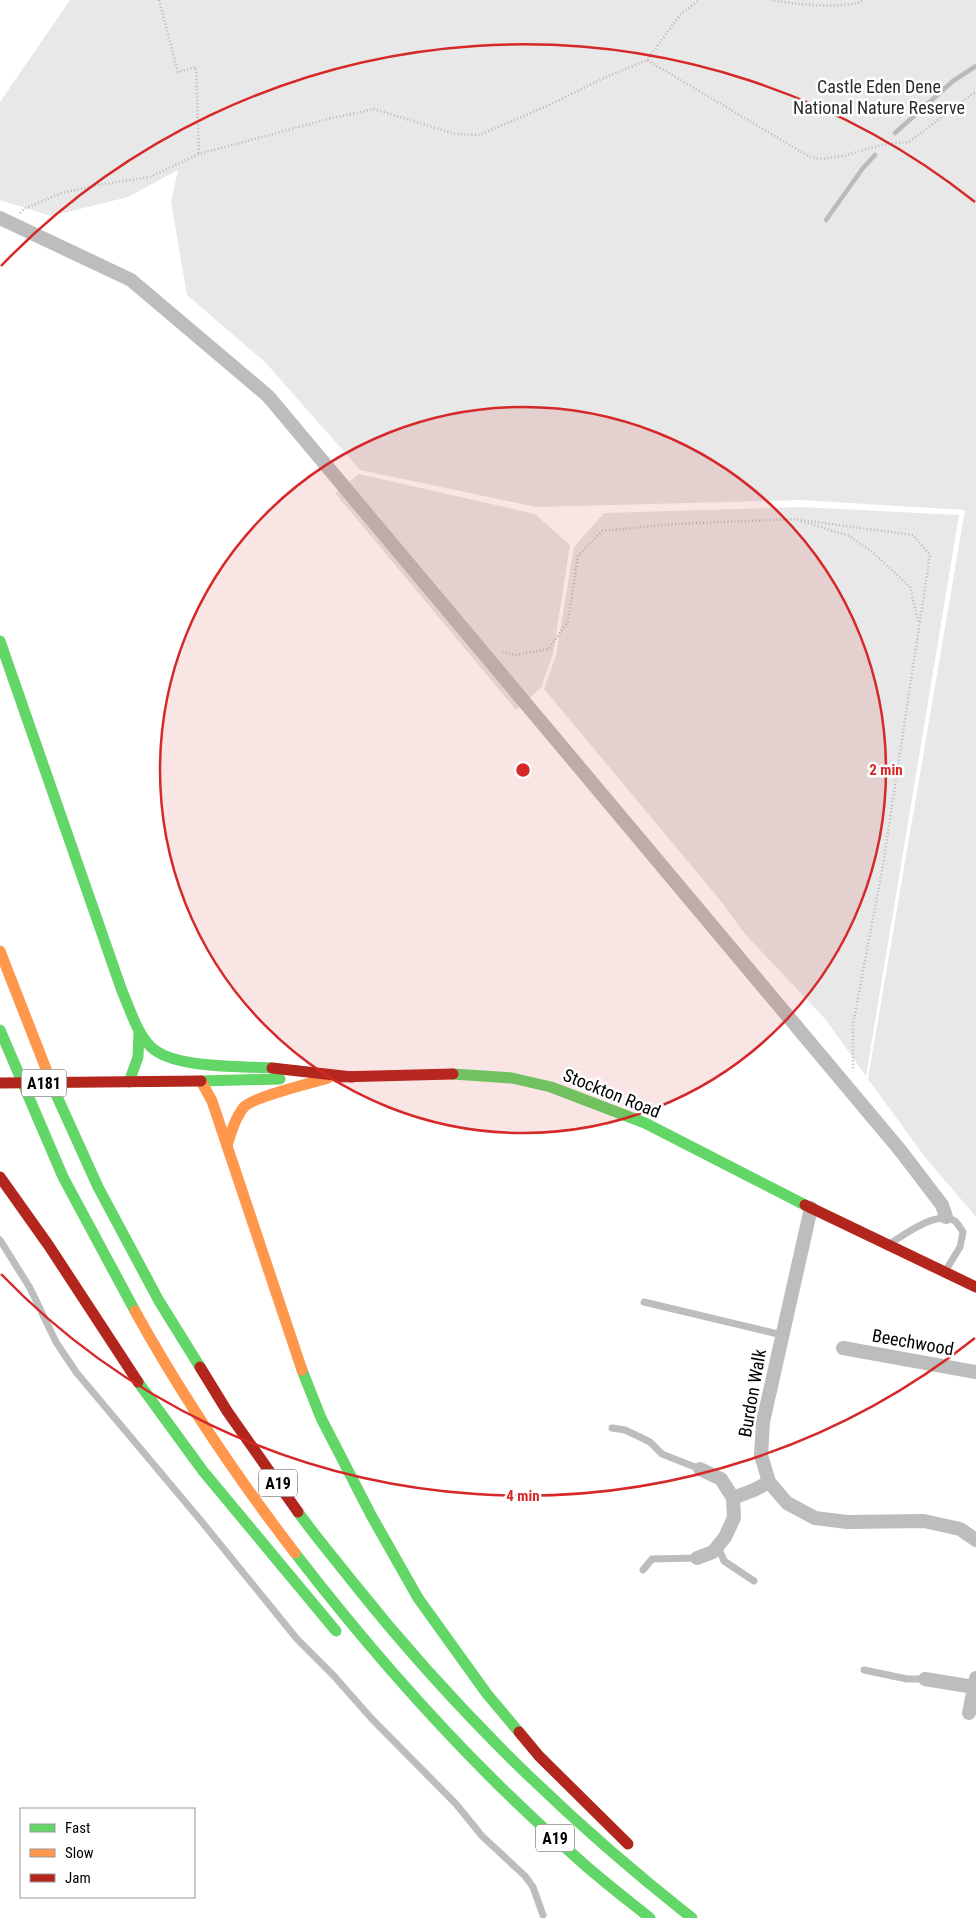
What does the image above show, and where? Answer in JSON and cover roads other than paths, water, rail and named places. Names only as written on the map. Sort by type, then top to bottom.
[{"type":"main road","points":[[0,641],[122,991],[138,1031],[140,1054],[137,1068],[129,1082]]},
{"type":"main road","name":"A19","points":[[0,951],[18,1003],[64,1114],[119,1227],[161,1305],[218,1397],[286,1496],[385,1623],[473,1720],[558,1805],[646,1882],[697,1915]]},
{"type":"main road","name":"A19","points":[[0,1030],[43,1132],[87,1224],[137,1316],[189,1403],[243,1483],[312,1575],[377,1654],[466,1751],[557,1840],[650,1918]]},
{"type":"main road","points":[[138,1031],[150,1046],[164,1056],[185,1062],[286,1069],[352,1077]]},
{"type":"main road","name":"Stockton Road","points":[[200,1082],[403,1074],[455,1074],[512,1078],[551,1087],[645,1123],[812,1208],[976,1287]]},
{"type":"main road","points":[[227,1146],[232,1128],[246,1106],[263,1098],[328,1078]]},
{"type":"main road","points":[[200,1082],[212,1100],[295,1352],[321,1418],[371,1515],[413,1589],[487,1694],[539,1756],[633,1849]]},
{"type":"main road","name":"A181","points":[[0,1083],[200,1082]]},
{"type":"main road","points":[[0,1177],[49,1246],[124,1363],[202,1470],[343,1639]]},
{"type":"main road","points":[[409,1708],[466,1751]]},
{"type":"main road","points":[[681,1894],[697,1915]]},
{"type":"street","points":[[5,220],[131,280],[268,396],[900,1150],[942,1205],[946,1217]]},
{"type":"street","name":"Burdon Walk","points":[[812,1208],[763,1422],[761,1455],[769,1482],[787,1503],[815,1518],[847,1522],[924,1521],[960,1529],[976,1540]]},
{"type":"street","name":"Beechwood","points":[[843,1348],[976,1372]]},
{"type":"street","points":[[697,1558],[713,1552],[725,1537],[734,1518],[732,1498],[721,1480],[700,1469]]},
{"type":"street","points":[[732,1498],[769,1482]]},
{"type":"street","points":[[925,1679],[975,1682],[969,1713]]},
{"type":"lane","points":[[888,1245],[922,1225],[937,1218],[946,1217],[956,1222],[963,1232],[960,1247],[945,1272]]},
{"type":"lane","points":[[0,1240],[30,1288],[56,1342],[76,1372],[297,1639],[449,1797],[482,1836],[525,1876],[533,1887],[543,1915]]},
{"type":"lane","points":[[644,1302],[782,1335]]},
{"type":"lane","points":[[612,1428],[626,1430],[650,1442],[662,1454],[700,1469]]},
{"type":"lane","points":[[717,1546],[724,1561],[754,1580]]},
{"type":"lane","points":[[643,1570],[652,1559],[697,1558]]},
{"type":"lane","points":[[864,1670],[907,1679],[925,1679]]},
{"type":"waterway","points":[[895,133],[953,81],[976,66]]},
{"type":"waterway","points":[[826,220],[863,168],[875,155]]},
{"type":"park label","name":"Castle Eden Dene National Nature Reserve","points":[[879,96]]}]
